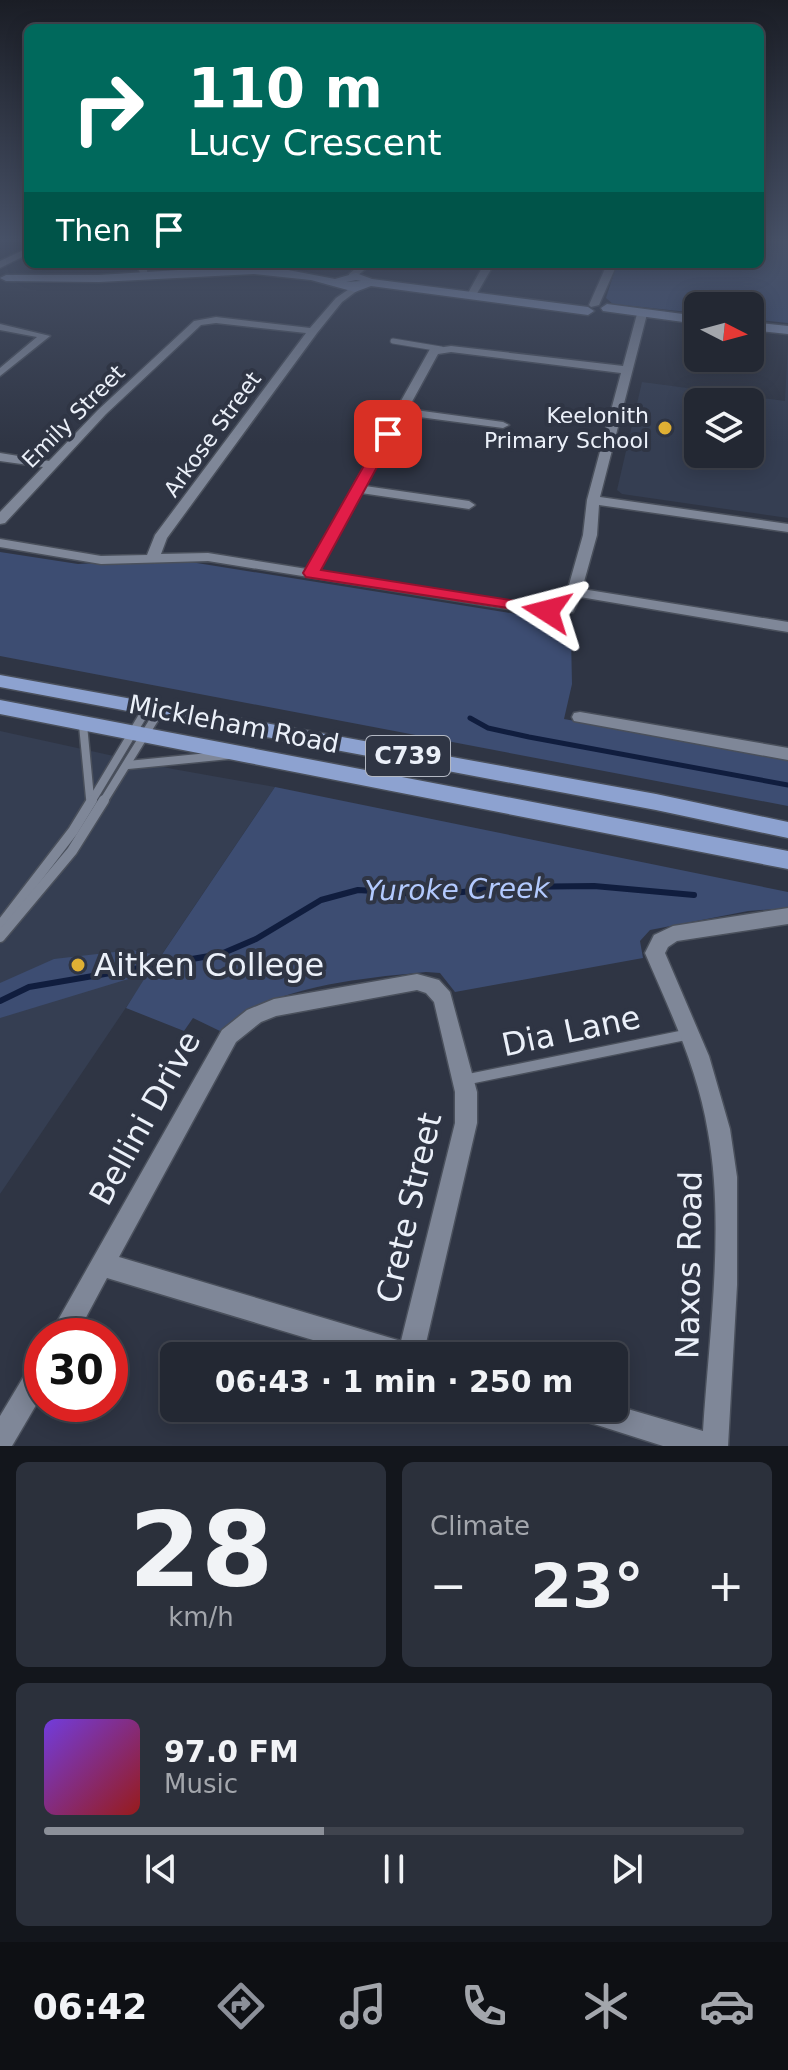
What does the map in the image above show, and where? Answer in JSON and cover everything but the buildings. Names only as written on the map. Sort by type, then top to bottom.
[{"type":"main road","name":"Mickleham Road","points":[[0,681],[656,802],[788,830]]},
{"type":"main road","name":"Mickleham Road","points":[[0,707],[788,860]]},
{"type":"street","name":"Arkose Street","points":[[153,557],[160,538],[332,308]]},
{"type":"street","points":[[611,308],[684,319]]},
{"type":"street","points":[[0,543],[101,560],[201,556],[547,611],[568,609],[590,535],[593,500],[639,314]]},
{"type":"street","name":"Emily Street","points":[[0,520],[102,412],[200,322],[216,320],[313,331]]},
{"type":"street","points":[[0,327],[45,336],[0,373]]},
{"type":"street","points":[[764,327],[788,330]]},
{"type":"street","points":[[311,573],[432,353],[441,349],[626,370]]},
{"type":"street","points":[[401,411],[503,425]]},
{"type":"street","points":[[0,457],[52,465]]},
{"type":"street","points":[[358,489],[469,505]]},
{"type":"street","points":[[593,500],[788,528]]},
{"type":"street","points":[[575,592],[788,627]]},
{"type":"street","points":[[580,717],[788,754]]},
{"type":"street","name":"Naxos Road","points":[[715,1446],[726,1260],[726,1177],[710,1091],[690,1034],[656,960],[661,941],[673,934],[788,916]]},
{"type":"street","name":"Bellini Drive","points":[[73,1318],[221,1046],[240,1026],[254,1016],[296,1002],[407,982],[432,986]]},
{"type":"street","name":"Crete Street","points":[[413,1342],[461,1149],[467,1101],[443,998],[432,986]]},
{"type":"street","points":[[104,1265],[362,1342]]},
{"type":"street","points":[[0,1441],[24,1400]]},
{"type":"street","points":[[627,1422],[707,1446]]},
{"type":"lane","points":[[393,341],[441,349]]},
{"type":"lane","points":[[0,926],[65,842],[90,799],[154,708]]},
{"type":"lane","points":[[83,725],[90,799]]},
{"type":"lane","points":[[0,937],[72,851],[128,765],[137,735]]},
{"type":"lane","points":[[128,765],[237,754]]},
{"type":"lane","name":"Dia Lane","points":[[463,1080],[690,1034]]},
{"type":"shaded area","points":[[655,308],[684,308],[684,312]]},
{"type":"shaded area","points":[[764,308],[788,308],[788,323],[764,320]]},
{"type":"shaded area","name":"Keelonith Primary School","points":[[788,343],[788,518],[622,494],[617,490],[642,382],[687,388],[684,388],[684,468],[764,468],[764,398],[785,401]]},
{"type":"shaded area","points":[[0,552],[78,564],[172,559],[548,619],[559,624],[571,637],[572,684],[564,719],[788,760],[788,806],[0,656]]},
{"type":"shaded area","name":"Aitken College","points":[[0,731],[173,769],[275,787],[0,1194]]},
{"type":"shaded area","points":[[275,787],[788,892],[788,908],[748,911],[650,930],[640,941],[643,958],[455,992],[440,973],[426,972],[317,987],[263,1004],[241,1016],[222,1032],[193,1018],[184,1031],[126,1008],[148,973],[0,1018],[0,983],[54,959],[132,950],[161,956]]},
{"type":"waterway","points":[[470,718],[488,728],[529,737],[788,785]]},
{"type":"waterway","name":"Yuroke Creek","points":[[0,1001],[29,987],[221,954],[256,939],[321,900],[358,890],[435,895],[508,887],[594,886],[694,895]]},
{"type":"place","name":"Keelonith Primary School","points":[[665,428]]},
{"type":"place","name":"Aitken College","points":[[78,965]]},
{"type":"route","points":[[388,434],[311,573],[547,611]]}]
